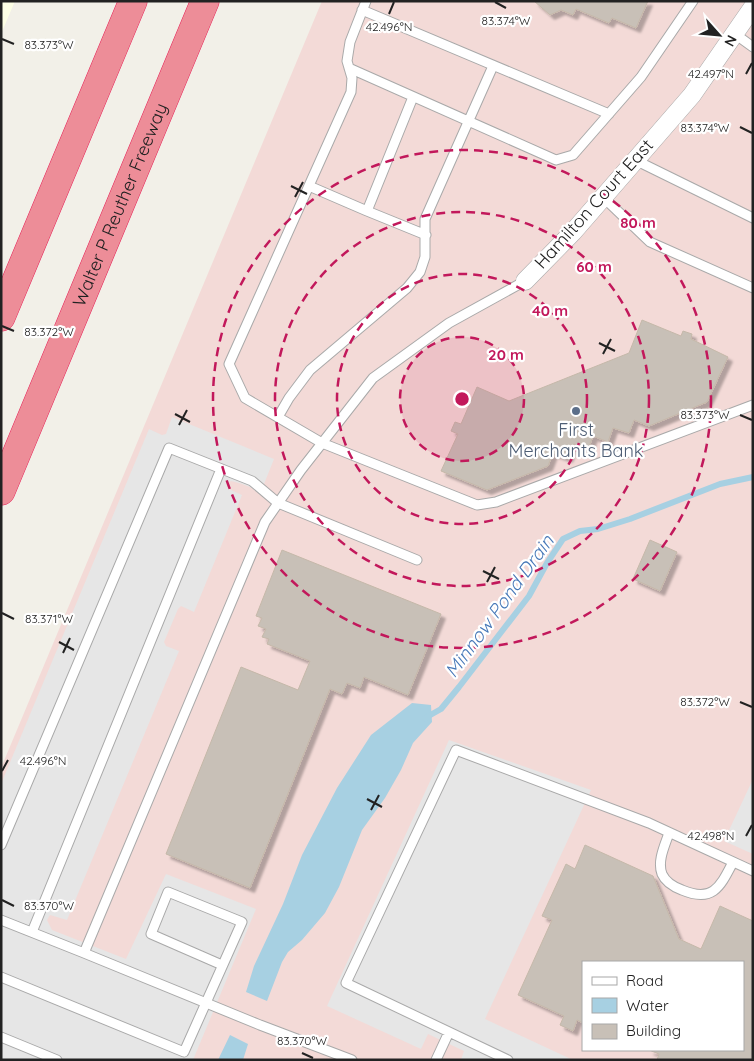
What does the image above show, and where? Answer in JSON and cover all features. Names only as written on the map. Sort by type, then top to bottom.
[{"type":"highway","points":[[1,318],[133,1]]},
{"type":"highway","name":"Walter P Reuther Freeway","points":[[1,491],[205,1]]},
{"type":"street","name":"Hamilton Court East","points":[[525,281],[573,232],[692,95],[753,7]]},
{"type":"lane","points":[[366,1],[350,42],[347,61],[352,78],[351,92],[228,364],[245,398],[322,443],[477,505],[496,502],[753,405]]},
{"type":"lane","points":[[349,68],[556,160],[572,155],[641,77],[693,1]]},
{"type":"lane","points":[[362,10],[609,114]]},
{"type":"lane","points":[[735,34],[753,46]]},
{"type":"lane","points":[[278,417],[289,398],[310,370],[407,288],[420,272],[425,257],[425,218],[493,66]]},
{"type":"lane","points":[[367,211],[413,97]]},
{"type":"lane","points":[[635,160],[753,218]]},
{"type":"lane","points":[[309,186],[426,235]]},
{"type":"lane","points":[[603,197],[650,242],[753,288]]},
{"type":"lane","points":[[84,952],[265,522],[322,443],[373,378],[449,322],[525,281]]},
{"type":"lane","points":[[1,845],[170,448],[252,481],[278,503],[417,560]]},
{"type":"lane","points":[[32,932],[221,469]]},
{"type":"lane","points":[[508,1060],[346,983],[456,750],[599,803],[753,871]]},
{"type":"lane","points":[[669,833],[662,855],[662,873],[670,885],[695,896],[708,895],[723,881],[733,862]]},
{"type":"lane","points":[[1,977],[183,1056],[242,922],[168,892],[151,934],[222,965]]},
{"type":"lane","points":[[1,920],[352,1060]]},
{"type":"lane","points":[[436,1060],[449,1032]]},
{"type":"lane","points":[[1,1037],[57,1060]]},
{"type":"shaded area","points":[[1,1],[15,1],[1,34]]},
{"type":"shaded area","points":[[322,1],[753,1],[753,1060],[1,1060],[1,768]]},
{"type":"shaded area","points":[[172,417],[274,459],[260,494],[250,487],[239,483],[231,481],[228,483],[227,487],[229,489],[242,495],[194,612],[181,606],[178,609],[164,642],[166,646],[179,651],[67,920],[50,915],[47,920],[52,930],[126,959],[166,874],[256,909],[193,1060],[1,1060],[1,784],[149,429],[162,435],[166,434]]},
{"type":"shaded area","points":[[449,740],[591,790],[485,1019],[573,1060],[461,1060],[464,1051],[428,1034],[421,1049],[327,1006]]},
{"type":"shaded area","points":[[753,779],[753,854],[724,841]]},
{"type":"water","points":[[412,703],[431,705],[432,722],[413,743],[401,770],[385,798],[362,830],[339,887],[325,913],[302,940],[288,952],[282,962],[267,1001],[246,992],[254,966],[283,904],[302,855],[337,788],[371,735]]},
{"type":"water","points":[[230,1035],[248,1044],[243,1060],[218,1060]]},
{"type":"building","points":[[534,1],[648,1],[636,28],[612,18],[609,23],[576,9],[573,15],[561,10],[550,15]]},
{"type":"building","name":"First Merchants Bank","points":[[642,320],[681,336],[683,331],[692,334],[691,339],[728,357],[707,402],[649,426],[634,420],[629,433],[613,428],[608,442],[593,436],[588,450],[574,444],[568,458],[553,453],[548,466],[487,490],[441,471],[458,434],[451,431],[455,422],[461,424],[477,387],[509,401],[629,353]]},
{"type":"building","points":[[650,540],[677,552],[660,591],[633,579]]},
{"type":"building","points":[[282,550],[441,614],[408,695],[364,677],[360,688],[347,683],[342,694],[330,689],[250,888],[166,854],[241,667],[298,690],[310,661],[267,644],[269,639],[262,637],[266,629],[258,626],[262,618],[256,616]]},
{"type":"building","points":[[585,845],[653,876],[679,939],[701,949],[720,906],[753,921],[753,1060],[657,1060],[659,1054],[652,1051],[744,1051],[744,961],[582,961],[582,1022],[577,1020],[573,1031],[560,1025],[564,1016],[518,995],[552,920],[542,916],[566,864],[575,869]]},
{"type":"waterway","name":"Minnow Pond Drain","points":[[425,718],[441,709],[459,687],[529,596],[563,539],[580,531],[598,529],[630,519],[720,484],[753,477]]},
{"type":"place","name":"First Merchants Bank","points":[[576,411]]}]
